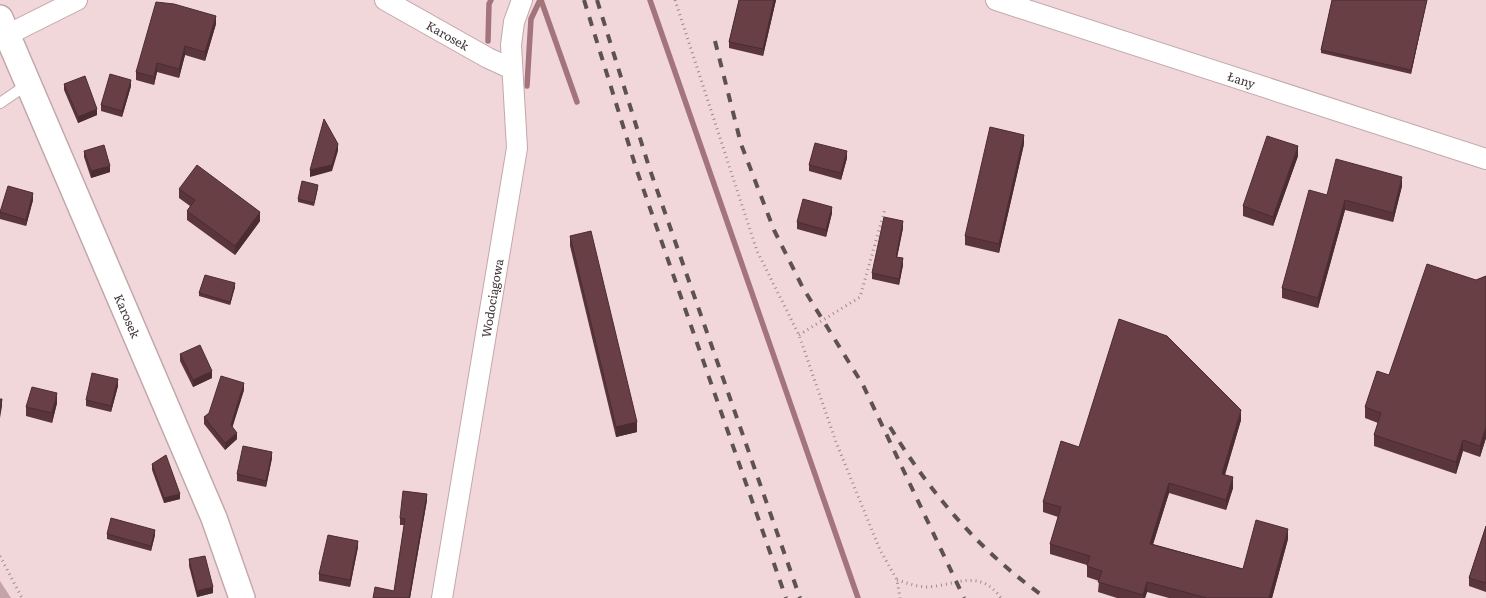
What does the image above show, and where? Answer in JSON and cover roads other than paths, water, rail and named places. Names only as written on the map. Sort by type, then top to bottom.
[{"type":"street","name":"Karosek","points":[[77,0],[4,26],[214,518],[242,598]]},
{"type":"street","name":"Karosek","points":[[385,0],[488,58],[512,69]]},
{"type":"street","name":"Wodociągowa","points":[[442,598],[517,148],[511,45],[514,22],[522,0]]},
{"type":"street","name":"Łany","points":[[996,0],[1486,159]]},
{"type":"lane","points":[[0,103],[28,83]]},
{"type":"waterway","points":[[488,41],[489,4],[491,0]]},
{"type":"waterway","points":[[527,86],[531,19],[540,0]]},
{"type":"waterway","points":[[541,0],[577,102]]},
{"type":"waterway","points":[[650,0],[858,598]]},
{"type":"railway","points":[[584,0],[637,171],[786,598]]},
{"type":"railway","points":[[597,0],[649,167],[800,598]]},
{"type":"railway","points":[[715,41],[741,144],[774,230],[803,288],[863,385],[964,598]]},
{"type":"railway","points":[[890,427],[923,476],[959,521],[1000,562],[1046,598]]}]
